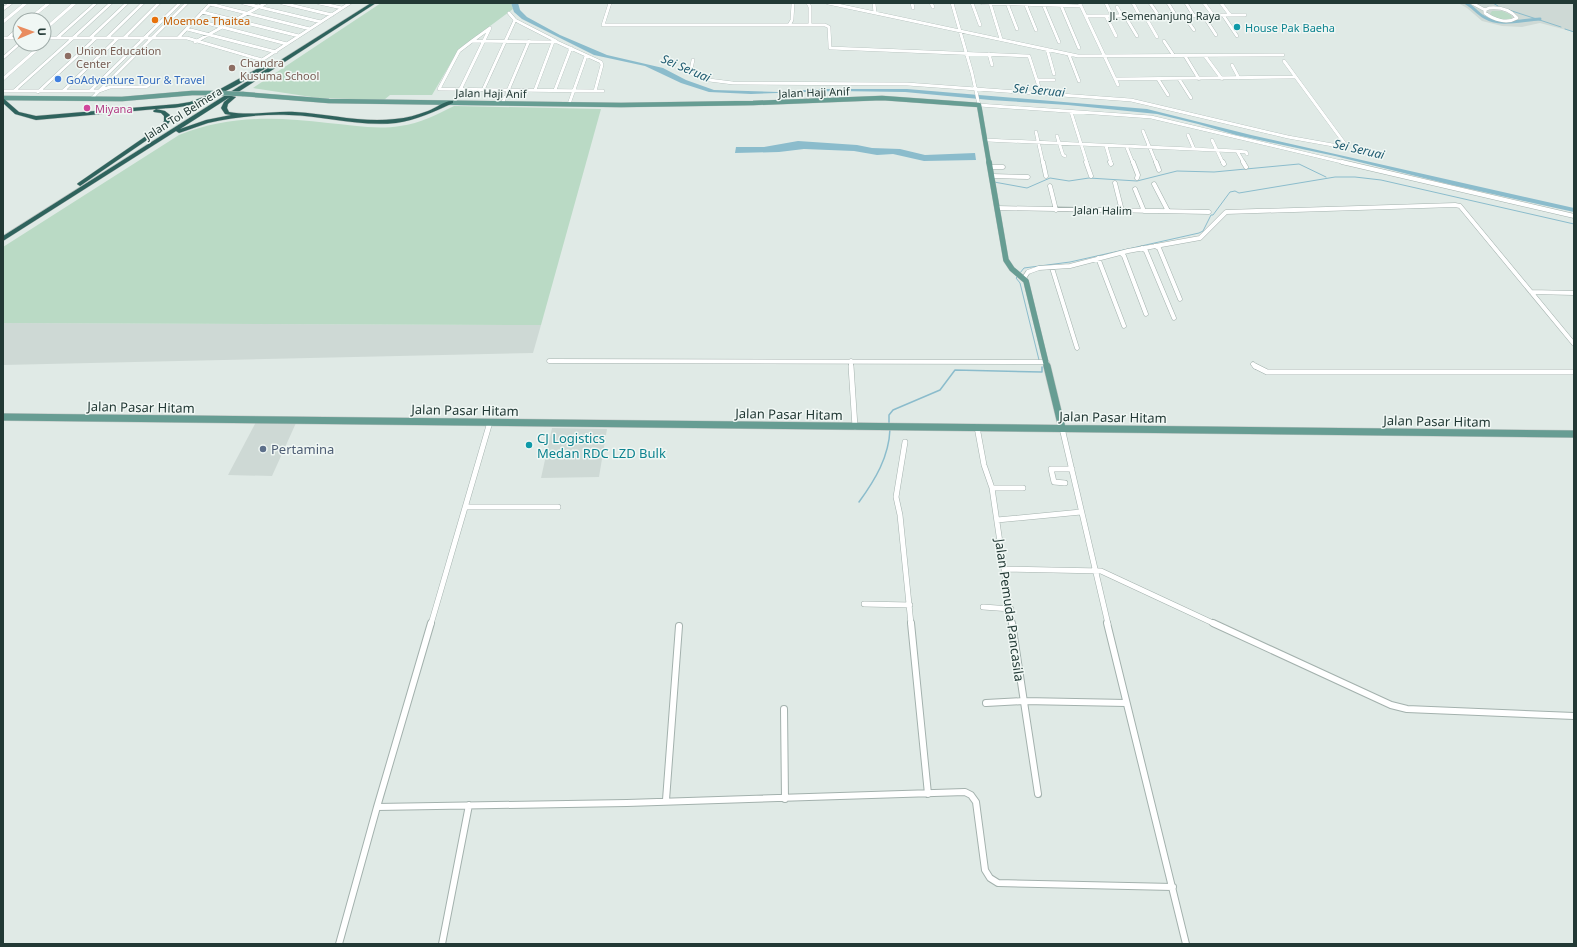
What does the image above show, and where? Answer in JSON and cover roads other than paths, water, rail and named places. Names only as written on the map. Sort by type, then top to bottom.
[{"type":"highway","name":"Jalan Tol Belmera","points":[[3,234],[369,3]]},
{"type":"highway","name":"Jalan Tol Belmera","points":[[3,239],[374,3]]},
{"type":"highway","points":[[3,99],[20,115],[44,118],[132,111],[198,103],[218,94],[324,31]]},
{"type":"highway","points":[[307,46],[231,99],[225,105],[226,111],[236,115],[305,112],[369,121],[393,121],[427,113],[439,107],[441,104],[438,101]]},
{"type":"highway","points":[[69,197],[165,138],[186,128],[208,122],[237,117],[291,113],[368,122],[392,122],[424,115],[452,102]]},
{"type":"highway","points":[[3,107],[18,117],[33,120],[152,111],[161,112],[167,116],[167,121],[158,131],[50,205]]},
{"type":"main road","name":"Jalan Haji Anif","points":[[3,99],[127,99],[192,93],[243,94],[320,101],[452,102],[506,96],[569,104],[731,104],[882,98],[979,103]]},
{"type":"main road","points":[[979,103],[1006,260],[1021,275],[1047,362],[1062,428]]},
{"type":"main road","name":"Jalan Pasar Hitam","points":[[3,417],[1574,434]]},
{"type":"street","points":[[3,9],[11,3]]},
{"type":"street","points":[[3,22],[26,3]]},
{"type":"street","points":[[37,12],[48,3]]},
{"type":"street","points":[[52,23],[75,3]]},
{"type":"street","points":[[96,3],[58,37],[190,39],[195,42],[262,60],[350,3]]},
{"type":"street","points":[[14,91],[111,3]]},
{"type":"street","points":[[91,37],[127,3]]},
{"type":"street","points":[[108,38],[143,3]]},
{"type":"street","points":[[124,38],[159,3]]},
{"type":"street","points":[[90,91],[180,3]]},
{"type":"street","points":[[91,99],[187,3]]},
{"type":"street","points":[[242,3],[321,22]]},
{"type":"street","points":[[195,42],[266,3]]},
{"type":"street","points":[[282,3],[332,15]]},
{"type":"street","points":[[319,3],[342,8]]},
{"type":"street","points":[[610,3],[603,25],[829,26],[830,48],[967,52],[1029,56],[1041,93]]},
{"type":"street","points":[[789,25],[792,17],[793,3]]},
{"type":"street","points":[[808,3],[810,7],[810,25]]},
{"type":"street","points":[[828,3],[1001,38],[1069,55],[1283,55]]},
{"type":"street","points":[[874,3],[874,12]]},
{"type":"street","points":[[912,3],[913,8]]},
{"type":"street","points":[[931,3],[934,7]]},
{"type":"street","points":[[952,3],[967,52],[979,103],[1072,112],[1151,117],[1574,216]]},
{"type":"street","points":[[972,3],[980,25]]},
{"type":"street","points":[[982,3],[1080,5],[1118,85]]},
{"type":"street","points":[[990,3],[1001,38]]},
{"type":"street","points":[[1008,3],[1017,29]]},
{"type":"street","points":[[1106,3],[1112,16]]},
{"type":"street","points":[[1133,3],[1140,16]]},
{"type":"street","points":[[1150,3],[1159,16]]},
{"type":"street","points":[[1168,3],[1176,16]]},
{"type":"street","points":[[1186,3],[1194,16]]},
{"type":"street","points":[[1204,3],[1213,15]]},
{"type":"street","points":[[1221,3],[1230,15]]},
{"type":"street","points":[[1472,3],[1485,10],[1486,15],[1492,18],[1506,21],[1516,20],[1515,14],[1504,9],[1491,8],[1485,10]]},
{"type":"street","points":[[1499,3],[1504,9]]},
{"type":"street","points":[[178,38],[210,4],[310,29]]},
{"type":"street","points":[[1025,4],[1036,30]]},
{"type":"street","points":[[1043,4],[1059,42]]},
{"type":"street","points":[[1061,4],[1079,48]]},
{"type":"street","points":[[1117,7],[1137,36]]},
{"type":"street","points":[[202,12],[299,36]]},
{"type":"street","points":[[509,13],[515,20],[545,35],[555,42],[602,63],[595,91]]},
{"type":"street","points":[[1223,15],[1237,36]]},
{"type":"street","name":"Jl. Semenanjung Raya","points":[[1086,16],[1245,15]]},
{"type":"street","points":[[1106,16],[1116,36]]},
{"type":"street","points":[[1145,16],[1157,37]]},
{"type":"street","points":[[1184,16],[1194,30]]},
{"type":"street","points":[[1203,16],[1216,35]]},
{"type":"street","points":[[195,20],[287,44]]},
{"type":"street","points":[[483,90],[515,20]]},
{"type":"street","points":[[460,90],[490,28],[459,51],[439,89],[460,90],[483,90],[506,96],[535,90],[603,91]]},
{"type":"street","points":[[187,29],[276,52]]},
{"type":"street","points":[[542,42],[545,35]]},
{"type":"street","points":[[52,38],[143,38]]},
{"type":"street","points":[[38,92],[96,38]]},
{"type":"street","points":[[63,92],[118,38]]},
{"type":"street","points":[[472,41],[555,42]]},
{"type":"street","points":[[1164,41],[1174,56]]},
{"type":"street","points":[[506,96],[529,42]]},
{"type":"street","points":[[535,90],[555,42]]},
{"type":"street","points":[[555,90],[571,48]]},
{"type":"street","points":[[1047,49],[1054,74]]},
{"type":"street","points":[[3,58],[12,50]]},
{"type":"street","points":[[3,79],[33,52]]},
{"type":"street","points":[[989,54],[992,65]]},
{"type":"street","points":[[1069,55],[1079,81]]},
{"type":"street","points":[[569,104],[586,56]]},
{"type":"street","points":[[1185,56],[1198,79]]},
{"type":"street","points":[[1205,56],[1222,79]]},
{"type":"street","points":[[690,74],[693,60]]},
{"type":"street","points":[[686,72],[709,80],[733,83],[890,83],[976,91],[1041,93],[1131,100],[1288,137],[1344,147],[1345,144],[1294,77],[1284,61]]},
{"type":"street","points":[[1232,65],[1239,78]]},
{"type":"street","points":[[1115,79],[1294,77]]},
{"type":"street","points":[[3,91],[63,92],[99,91],[110,87],[147,87],[157,78]]},
{"type":"street","points":[[1158,79],[1168,95]]},
{"type":"street","points":[[1179,79],[1191,98]]},
{"type":"street","points":[[1038,80],[1054,80]]},
{"type":"street","points":[[1072,112],[1091,176]]},
{"type":"street","points":[[1143,131],[1159,170]]},
{"type":"street","points":[[1036,132],[1046,176]]},
{"type":"street","points":[[1188,135],[1194,149]]},
{"type":"street","points":[[1057,136],[1063,155],[1065,156]]},
{"type":"street","points":[[986,140],[1127,148],[1237,151],[1245,152],[1247,154]]},
{"type":"street","points":[[1212,140],[1224,164]]},
{"type":"street","points":[[1106,146],[1111,164]]},
{"type":"street","points":[[1127,148],[1138,175],[1137,178]]},
{"type":"street","points":[[1237,151],[1246,167]]},
{"type":"street","points":[[991,167],[1003,167]]},
{"type":"street","points":[[993,180],[1028,177]]},
{"type":"street","points":[[1115,183],[1122,211]]},
{"type":"street","points":[[1154,184],[1168,211]]},
{"type":"street","points":[[1050,186],[1056,210]]},
{"type":"street","points":[[1135,189],[1144,211]]},
{"type":"street","points":[[1021,275],[1032,270],[1070,266],[1142,248],[1200,238],[1205,235],[1218,218],[1226,212],[1455,205],[1460,206],[1574,344]]},
{"type":"street","name":"Jalan Halim","points":[[997,208],[1210,212]]},
{"type":"street","points":[[1155,246],[1159,248],[1180,299]]},
{"type":"street","points":[[1142,248],[1146,251],[1174,318]]},
{"type":"street","points":[[1121,253],[1124,256],[1146,314]]},
{"type":"street","points":[[1098,258],[1124,326]]},
{"type":"street","points":[[1052,268],[1077,348]]},
{"type":"street","points":[[1531,292],[1574,293]]},
{"type":"street","points":[[549,361],[1047,362]]},
{"type":"street","points":[[851,361],[855,427]]},
{"type":"street","points":[[1252,364],[1267,372],[1574,372]]},
{"type":"street","points":[[339,944],[377,807],[490,422]]},
{"type":"street","name":"Jalan Pemuda Pancasila","points":[[977,427],[984,465],[992,488],[1038,794]]},
{"type":"street","points":[[1062,428],[1126,703],[1186,944]]},
{"type":"street","points":[[906,442],[896,502],[900,515],[910,605],[928,794]]},
{"type":"street","points":[[1065,484],[1054,482],[1051,469],[1072,469]]},
{"type":"street","points":[[992,488],[1023,488]]},
{"type":"street","points":[[466,507],[558,507]]},
{"type":"street","points":[[997,520],[1081,512]]},
{"type":"street","points":[[1004,568],[1096,570],[1391,705],[1407,709],[1574,716]]},
{"type":"street","points":[[864,604],[910,605]]},
{"type":"street","points":[[983,607],[1011,609]]},
{"type":"street","points":[[666,800],[679,626]]},
{"type":"street","points":[[986,703],[1024,701],[1126,703]]},
{"type":"street","points":[[784,709],[785,799]]},
{"type":"street","points":[[377,807],[469,806],[666,800],[785,799],[965,792],[972,796],[976,802],[986,870],[989,877],[998,883],[1173,887]]},
{"type":"street","points":[[442,944],[469,806]]},
{"type":"water","points":[[511,3],[518,3],[520,10],[527,17],[560,35],[607,55],[663,68],[686,80],[714,90],[778,92],[819,89],[907,89],[1147,109],[1251,135],[1574,208],[1574,212],[1452,185],[1335,156],[1236,135],[1157,114],[1068,105],[990,100],[905,92],[836,91],[751,94],[709,92],[681,83],[645,66],[594,55],[522,19],[514,12]]},
{"type":"water","points":[[798,141],[900,149],[925,155],[975,153],[976,160],[924,161],[893,154],[877,155],[854,151],[804,149],[779,152],[735,153],[736,147],[764,147]]},
{"type":"waterway","points":[[1466,3],[1479,14],[1497,22],[1540,19]]},
{"type":"waterway","points":[[1493,3],[1498,6]]},
{"type":"waterway","points":[[1509,10],[1561,27]]},
{"type":"waterway","points":[[1565,29],[1574,32]]},
{"type":"waterway","points":[[994,182],[1027,188],[1050,178],[1069,181],[1089,178],[1137,181],[1177,171],[1214,172],[1299,164],[1326,177]]},
{"type":"waterway","points":[[1020,273],[1024,268],[1070,262],[1199,233],[1203,231],[1211,215],[1213,215],[1230,192],[1235,191],[1239,193],[1335,177],[1355,177],[1381,180],[1574,224]]},
{"type":"waterway","points":[[1018,276],[1016,278],[1020,283],[1039,360]]},
{"type":"waterway","points":[[889,424],[889,415],[893,410],[940,390],[955,370],[1042,372],[1042,367]]},
{"type":"waterway","points":[[859,502],[876,477],[884,459],[890,429]]},
{"type":"place","name":"Moemoe Thaitea","points":[[155,20]]},
{"type":"place","name":"House Pak Baeha","points":[[1237,27]]},
{"type":"place","name":"Union Education Center","points":[[68,56]]},
{"type":"place","name":"Chandra Kusuma School","points":[[232,68]]},
{"type":"place","name":"GoAdventure Tour & Travel","points":[[58,79]]},
{"type":"place","name":"Miyana","points":[[87,108]]},
{"type":"place","name":"CJ Logistics Medan RDC LZD Bulk","points":[[529,445]]},
{"type":"place","name":"Pertamina","points":[[263,449]]},
{"type":"water label","name":"Sei Seruai","points":[[686,68]]},
{"type":"water label","name":"Sei Seruai","points":[[1039,90]]},
{"type":"water label","name":"Sei Seruai","points":[[1359,149]]}]
